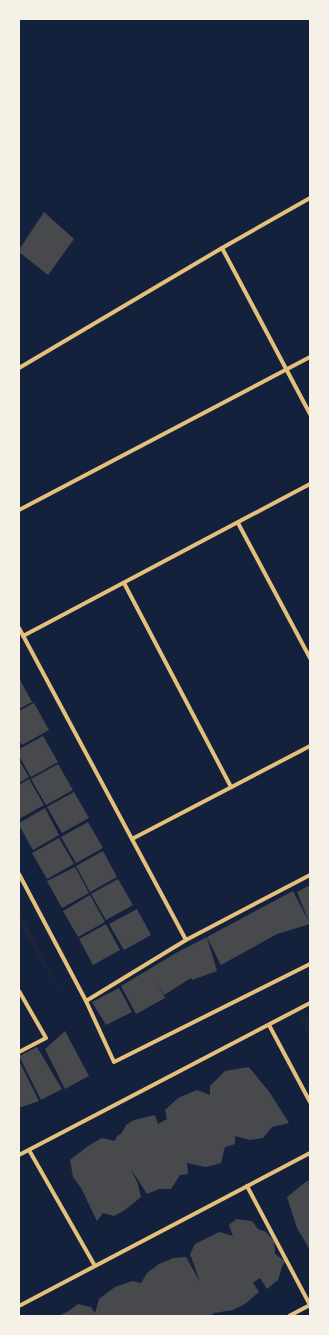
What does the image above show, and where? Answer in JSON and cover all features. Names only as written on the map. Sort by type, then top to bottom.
[{"type":"street","points":[[19,368],[222,248],[310,198]]},
{"type":"street","points":[[222,248],[310,414]]},
{"type":"street","points":[[19,510],[310,357]]},
{"type":"street","points":[[24,636],[310,484]]},
{"type":"street","points":[[238,523],[310,658]]},
{"type":"street","points":[[124,584],[231,787]]},
{"type":"street","points":[[19,628],[186,940]]},
{"type":"street","points":[[132,839],[310,746]]},
{"type":"street","points":[[19,874],[86,1001],[114,1062],[310,964]]},
{"type":"street","points":[[86,1001],[186,940],[310,875]]},
{"type":"street","points":[[19,991],[46,1038],[19,1052]]},
{"type":"street","points":[[19,1155],[310,1003]]},
{"type":"street","points":[[269,1024],[310,1102]]},
{"type":"street","points":[[29,1150],[95,1266]]},
{"type":"street","points":[[19,1306],[310,1153]]},
{"type":"street","points":[[247,1186],[310,1305],[289,1316]]},
{"type":"shaded area","points":[[19,911],[69,1008],[19,923]]},
{"type":"shaded area","points":[[310,1014],[310,1040],[299,1020]]},
{"type":"building","points":[[44,212],[74,239],[48,275],[19,252]]},
{"type":"building","points":[[19,678],[32,702],[19,709]]},
{"type":"building","points":[[34,703],[49,730],[22,745],[19,740],[19,711]]},
{"type":"building","points":[[43,736],[58,762],[31,777],[19,756],[19,749]]},
{"type":"building","points":[[19,760],[29,777],[19,783]]},
{"type":"building","points":[[58,764],[73,790],[46,805],[31,779]]},
{"type":"building","points":[[29,779],[44,805],[19,819],[19,785]]},
{"type":"building","points":[[74,792],[89,818],[62,833],[47,807]]},
{"type":"building","points":[[45,808],[59,835],[33,850],[19,823]]},
{"type":"building","points":[[88,822],[103,848],[76,863],[61,837]]},
{"type":"building","points":[[59,838],[74,864],[47,879],[32,853]]},
{"type":"building","points":[[103,851],[117,877],[90,892],[76,866]]},
{"type":"building","points":[[75,867],[89,893],[62,908],[47,881]]},
{"type":"building","points":[[118,879],[133,905],[106,920],[91,894]]},
{"type":"building","points":[[310,885],[310,924],[277,934],[221,965],[207,937],[293,891],[309,922],[297,892]]},
{"type":"building","points":[[90,895],[105,922],[78,937],[63,911]]},
{"type":"building","points":[[137,909],[151,935],[124,950],[109,924]]},
{"type":"building","points":[[106,924],[120,950],[93,965],[79,939]]},
{"type":"building","points":[[207,937],[217,971],[192,980],[191,978],[164,995],[155,979],[165,998],[136,1014],[121,986],[176,953]]},
{"type":"building","points":[[119,988],[132,1012],[106,1025],[92,1002]]},
{"type":"building","points":[[65,1031],[89,1076],[65,1089],[45,1049]]},
{"type":"building","points":[[37,1047],[62,1089],[41,1100],[19,1056]]},
{"type":"building","points":[[19,1061],[39,1101],[19,1108]]},
{"type":"building","points":[[249,1067],[270,1093],[289,1123],[272,1127],[263,1138],[250,1140],[235,1136],[235,1144],[225,1147],[221,1163],[206,1167],[187,1163],[188,1174],[180,1175],[171,1189],[159,1189],[147,1194],[131,1169],[138,1184],[141,1197],[125,1210],[114,1216],[103,1213],[97,1221],[81,1188],[73,1177],[70,1160],[88,1146],[102,1138],[115,1141],[117,1136],[122,1133],[126,1125],[134,1120],[155,1115],[158,1124],[167,1119],[165,1110],[178,1098],[197,1090],[210,1095],[210,1086],[225,1071]]},
{"type":"building","points":[[307,1181],[310,1181],[310,1250],[297,1228],[287,1197]]},
{"type":"building","points":[[236,1219],[252,1221],[258,1229],[266,1232],[274,1241],[275,1254],[285,1261],[278,1280],[267,1289],[260,1278],[253,1283],[259,1292],[245,1304],[233,1310],[214,1313],[210,1316],[58,1316],[67,1312],[78,1304],[91,1307],[95,1313],[99,1299],[115,1287],[132,1281],[141,1283],[147,1273],[159,1264],[173,1258],[186,1257],[200,1282],[190,1254],[195,1244],[219,1232],[233,1236],[229,1225]]}]
